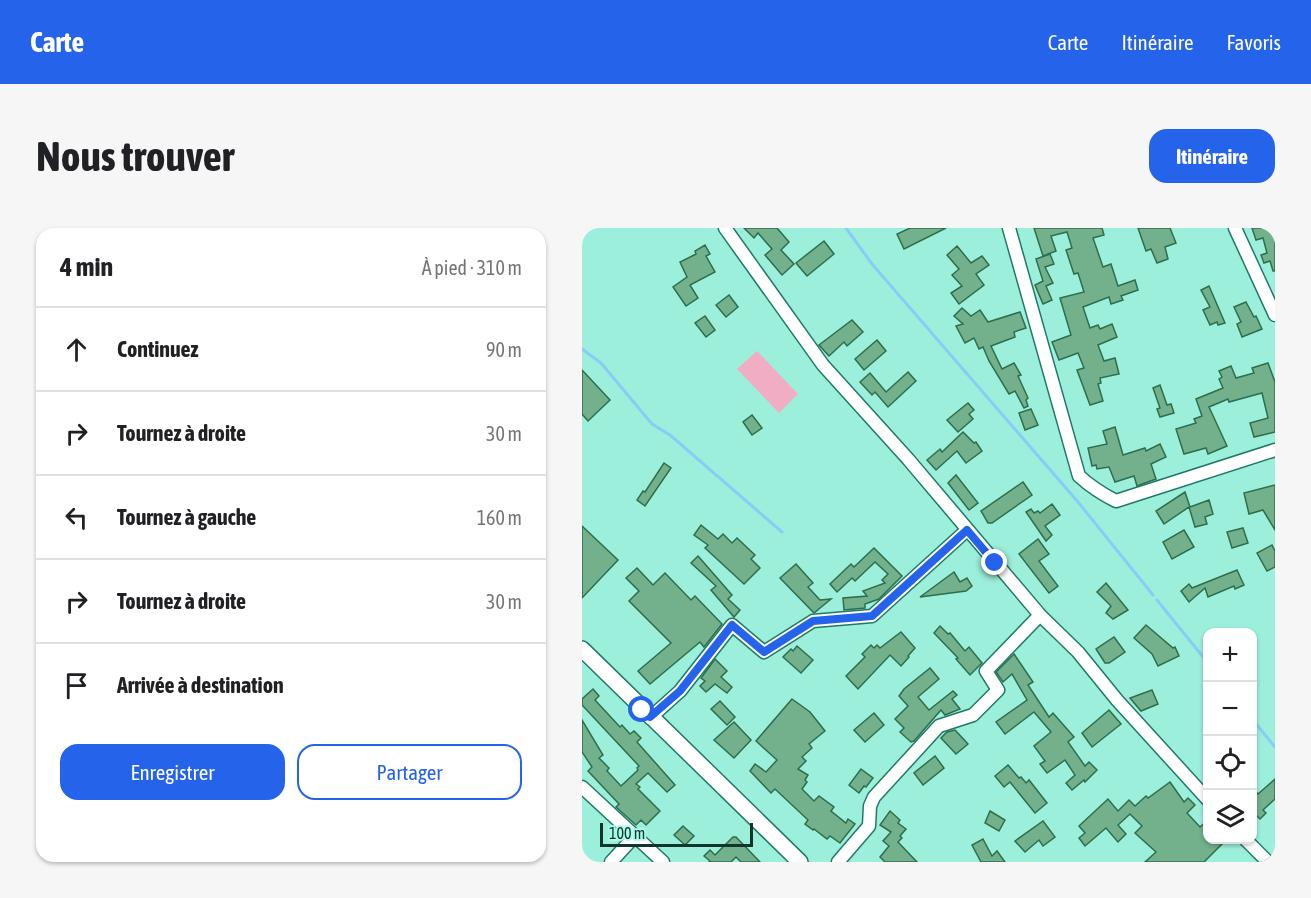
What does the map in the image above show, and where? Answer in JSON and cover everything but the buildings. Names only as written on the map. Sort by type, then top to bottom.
[{"type":"street","points":[[725,228],[823,365],[908,459],[1040,615],[1078,652],[1117,700],[1203,795]]},
{"type":"street","points":[[1009,228],[1079,476],[1086,483],[1116,501],[1275,450]]},
{"type":"street","points":[[1235,228],[1275,315]]},
{"type":"street","points":[[650,717],[680,691],[732,625],[764,652],[813,621],[872,616],[967,530]]},
{"type":"street","points":[[838,862],[869,826],[873,797],[939,726],[974,715],[998,690],[986,671],[1040,615]]},
{"type":"street","points":[[582,649],[800,862]]},
{"type":"street","points":[[582,787],[663,862]]},
{"type":"street","points":[[582,807],[594,798]]},
{"type":"street","points":[[611,862],[634,837]]},
{"type":"street","points":[[1250,844],[1268,862]]},
{"type":"shaded area","points":[[757,351],[798,394],[779,413],[737,369]]},
{"type":"waterway","points":[[846,228],[872,264],[1078,502],[1153,595]]},
{"type":"waterway","points":[[582,349],[601,363],[652,424],[670,435],[782,532]]},
{"type":"waterway","points":[[1157,600],[1203,657]]},
{"type":"waterway","points":[[1257,725],[1275,747]]},
{"type":"route","points":[[642,710],[650,717],[680,691],[732,625],[764,652],[813,621],[872,616],[967,530],[995,563]]}]
